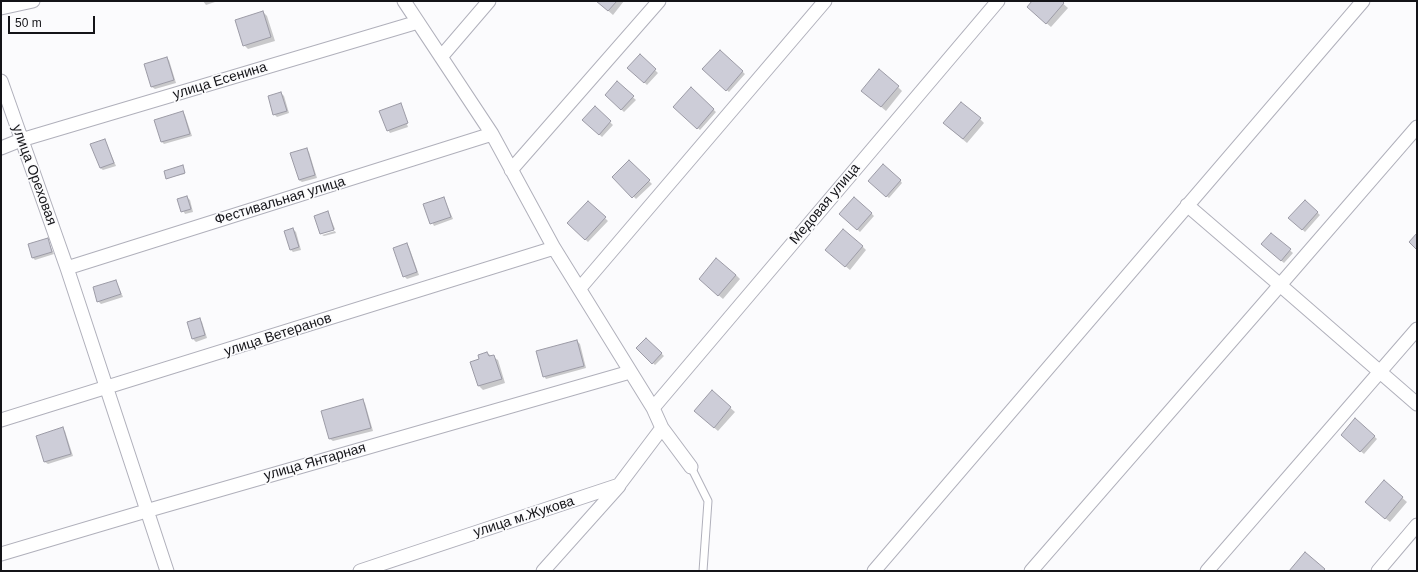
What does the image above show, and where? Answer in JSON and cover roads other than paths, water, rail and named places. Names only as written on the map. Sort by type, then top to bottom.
[{"type":"street","points":[[1,8],[32,1]]},
{"type":"street","points":[[404,1],[492,134],[554,248],[653,408],[662,428],[691,467]]},
{"type":"street","points":[[441,57],[489,1]]},
{"type":"street","points":[[511,170],[659,1]]},
{"type":"street","points":[[580,288],[825,1]]},
{"type":"street","name":"Медовая улица","points":[[653,408],[998,1]]},
{"type":"street","points":[[874,571],[1363,1]]},
{"type":"street","name":"улица Есенина","points":[[1,148],[21,140],[418,22]]},
{"type":"street","name":"улица Ореховая","points":[[1,81],[67,268],[167,571]]},
{"type":"street","points":[[1031,571],[1417,127]]},
{"type":"street","name":"Фестивальная улица","points":[[67,268],[492,134]]},
{"type":"street","points":[[1187,205],[1417,404]]},
{"type":"street","name":"улица Ветеранов","points":[[1,420],[106,389],[554,248]]},
{"type":"street","points":[[1207,571],[1417,329]]},
{"type":"street","name":"улица Янтарная","points":[[1,554],[630,372]]},
{"type":"street","points":[[543,571],[619,485],[662,428]]},
{"type":"street","name":"улица м.Жукова","points":[[360,571],[619,485]]},
{"type":"street","points":[[1378,571],[1417,526]]},
{"type":"lane","points":[[691,467],[708,501],[703,571]]}]
